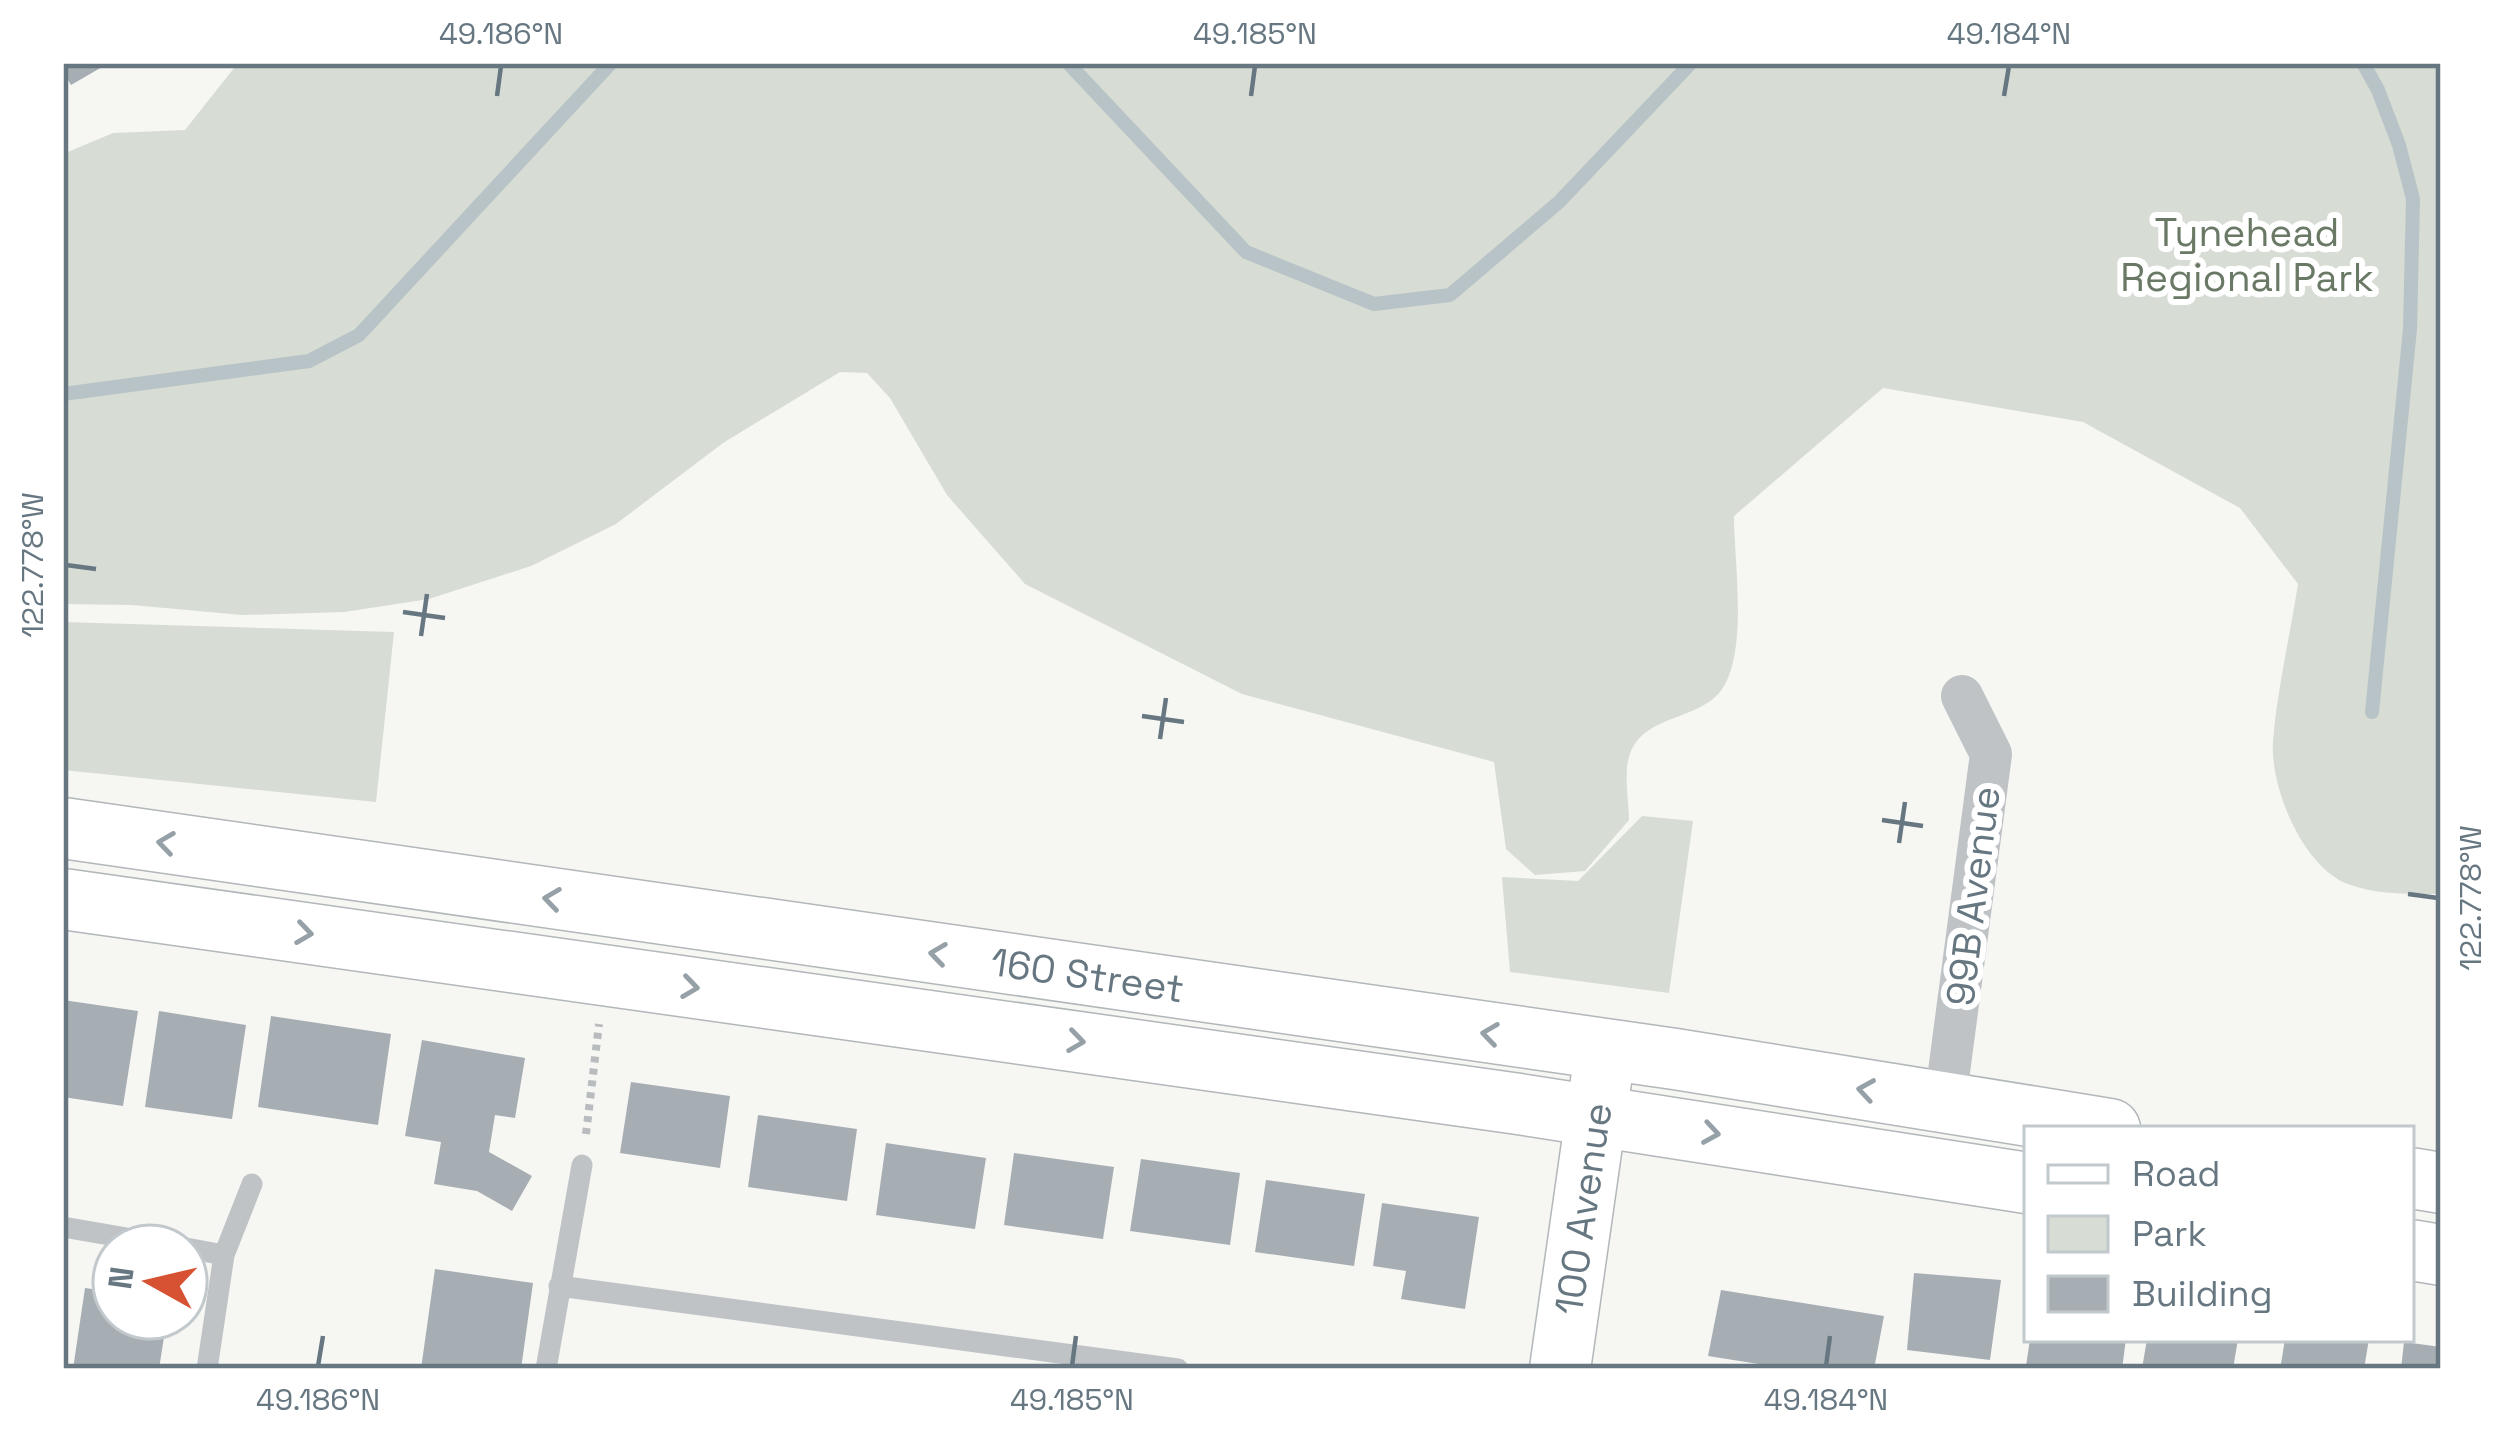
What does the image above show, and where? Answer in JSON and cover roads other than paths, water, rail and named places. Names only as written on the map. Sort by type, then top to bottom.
[{"type":"main road","name":"160 Street","points":[[63,829],[1606,1051],[2092,1126]]},
{"type":"main road","name":"160 Street","points":[[63,898],[1595,1115],[2024,1183]]},
{"type":"main road","name":"100 Avenue","points":[[1560,1369],[1606,1051]]},
{"type":"street","name":"99B Avenue","points":[[1945,1102],[1991,754],[1962,696]]},
{"type":"lane","points":[[546,1369],[582,1165]]},
{"type":"lane","points":[[207,1369],[224,1255],[252,1184]]},
{"type":"lane","points":[[210,1252],[224,1255]]},
{"type":"lane","points":[[559,1286],[1178,1369]]},
{"type":"waterway","points":[[63,394],[309,361],[359,335],[611,63]]},
{"type":"waterway","points":[[1068,63],[1246,252],[1374,304],[1450,295],[1559,202],[1691,63]]},
{"type":"waterway","points":[[2363,63],[2399,145],[2413,199],[2410,329],[2372,712]]},
{"type":"park label","name":"Tynehead Regional Park","points":[[2247,254]]}]
